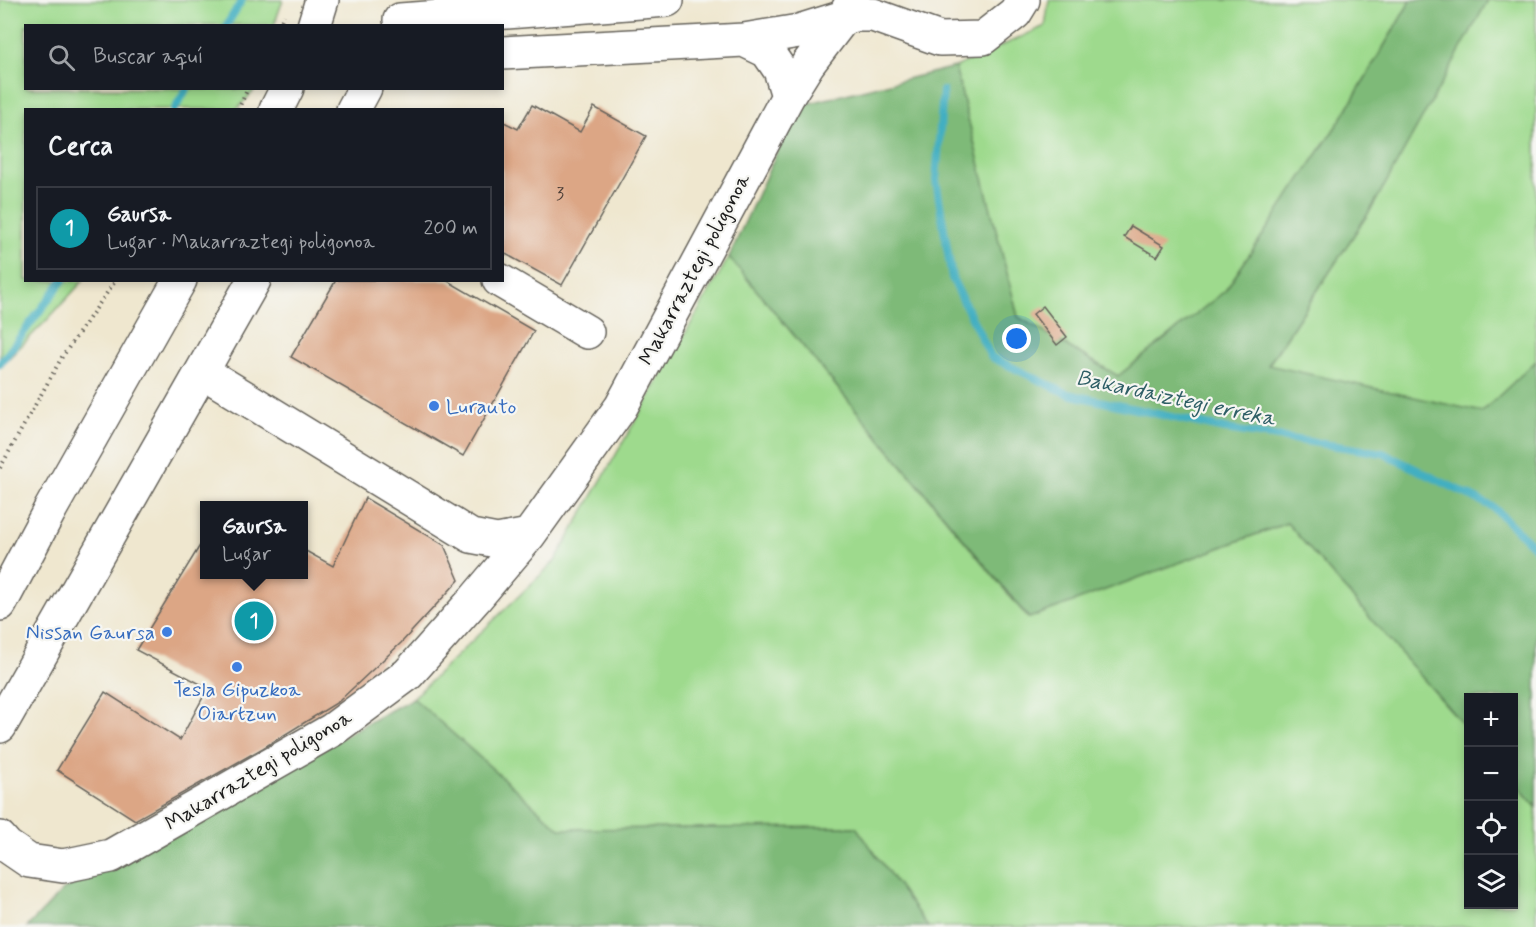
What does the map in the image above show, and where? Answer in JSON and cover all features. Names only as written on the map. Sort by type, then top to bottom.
[{"type":"street","points":[[315,24],[322,0]]},
{"type":"street","points":[[400,15],[667,0]]},
{"type":"street","points":[[890,0],[909,28]]},
{"type":"street","points":[[504,53],[744,40],[798,31],[841,6],[856,15],[873,15],[940,39],[982,38],[1015,13],[1023,0]]},
{"type":"street","name":"Makarraztegi poligonoa","points":[[0,838],[7,846],[29,861],[63,866],[111,856],[332,730],[408,674],[529,535],[621,407],[788,96],[841,6]]},
{"type":"street","points":[[808,64],[856,36],[909,28]]},
{"type":"street","points":[[744,40],[767,51],[780,70],[788,96]]},
{"type":"street","points":[[277,108],[286,90]]},
{"type":"street","points":[[354,108],[364,90]]},
{"type":"street","points":[[0,604],[51,508],[179,282]]},
{"type":"street","points":[[0,726],[253,282]]},
{"type":"street","points":[[502,282],[587,332]]},
{"type":"street","points":[[203,372],[471,536],[497,541],[529,535]]},
{"type":"path","points":[[239,108],[247,90]]},
{"type":"path","points":[[0,468],[62,357],[115,282]]},
{"type":"green space","points":[[0,0],[283,0],[274,24],[24,24],[24,90],[254,90],[238,108],[24,108],[24,282],[82,282],[0,367]]},
{"type":"green space","points":[[1049,0],[1411,0],[1343,116],[1225,291],[1118,376],[1018,317],[955,67],[1045,26]]},
{"type":"green space","points":[[1411,0],[1488,0],[1373,206],[1268,365],[1482,412],[1536,361],[1536,807],[1518,786],[1518,693],[1464,693],[1464,725],[1287,523],[1029,618],[729,257],[798,106],[955,67],[1018,317],[1118,376],[1225,291],[1343,116]]},
{"type":"green space","points":[[1488,0],[1536,0],[1536,361],[1482,412],[1268,366],[1373,206]]},
{"type":"green space","points":[[729,257],[1028,618],[1287,523],[1464,725],[1464,909],[1518,909],[1518,786],[1536,807],[1536,927],[928,927],[856,827],[560,829],[413,698],[555,561]]},
{"type":"green space","points":[[413,698],[560,829],[856,827],[928,927],[27,927],[63,890]]},
{"type":"building","points":[[532,105],[580,132],[594,107],[646,136],[562,285],[504,253],[504,122],[518,129]]},
{"type":"building","points":[[1131,226],[1164,246],[1157,257],[1124,237]]},
{"type":"building","name":"Lurauto","points":[[335,282],[449,282],[534,331],[463,456],[291,357]]},
{"type":"building","points":[[1043,306],[1067,337],[1057,345],[1033,314]]},
{"type":"building","points":[[365,498],[444,545],[459,580],[401,643],[338,702],[263,748],[135,820],[57,770],[105,692],[180,740],[208,688],[136,650],[200,546],[200,579],[308,579],[308,552],[333,566]]},
{"type":"waterway","points":[[227,24],[242,0]]},
{"type":"waterway","points":[[175,108],[186,90]]},
{"type":"waterway","name":"Bakardaiztegi erreka","points":[[943,91],[936,180],[952,278],[991,357],[1068,394],[1225,429],[1383,453],[1493,507],[1536,549]]},
{"type":"waterway","points":[[0,364],[62,282]]},
{"type":"place","name":"Lurauto","points":[[434,406]]},
{"type":"place","name":"Gaursa","points":[[254,621]]},
{"type":"place","name":"Nissan Gaursa","points":[[167,632]]},
{"type":"place","name":"Tesla Gipuzkoa Oiartzun","points":[[237,667]]}]
